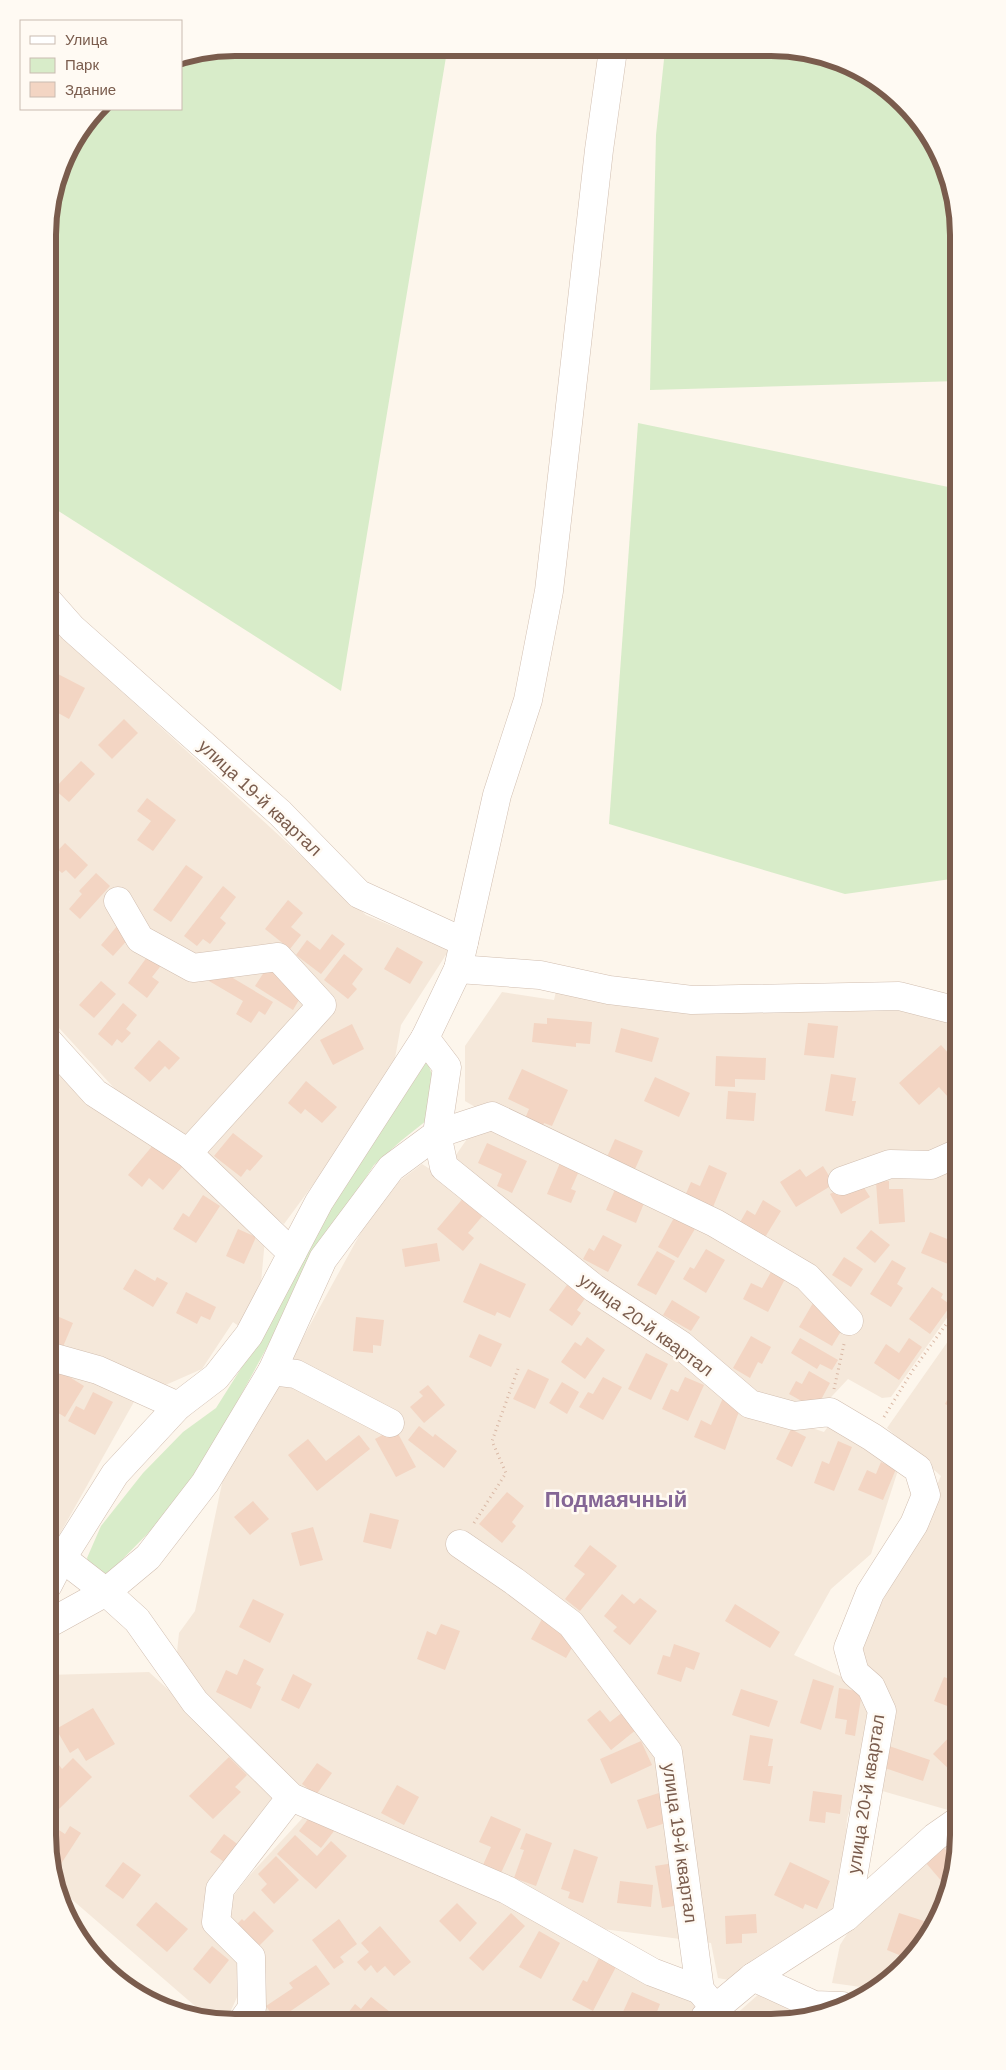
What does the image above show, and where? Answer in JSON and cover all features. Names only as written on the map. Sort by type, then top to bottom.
[{"type":"street","points":[[56,1570],[115,1474],[178,1406],[216,1377],[249,1335],[319,1202],[425,1038],[458,970],[497,795],[528,700],[549,591],[599,150],[613,56]]},
{"type":"street","name":"улица 19-й квартал","points":[[56,610],[72,628],[280,813],[359,894],[464,942]]},
{"type":"street","points":[[118,901],[140,939],[194,968],[278,957],[322,1005],[188,1153]]},
{"type":"street","points":[[458,970],[540,975],[610,990],[692,1000],[899,996],[950,1009]]},
{"type":"street","name":"улица 20-й квартал","points":[[425,1038],[447,1067],[437,1134],[444,1167],[594,1288],[680,1345],[750,1404],[794,1416],[830,1412],[872,1437],[918,1469],[926,1495],[914,1524],[870,1593],[848,1648],[855,1673],[871,1687],[882,1711],[846,1917]]},
{"type":"street","points":[[56,1050],[95,1093],[188,1153],[292,1253]]},
{"type":"street","points":[[56,1620],[106,1592],[148,1557],[205,1483],[272,1371],[323,1259],[391,1168],[437,1134],[492,1116],[715,1223],[807,1277],[848,1322]]},
{"type":"street","points":[[842,1181],[890,1164],[932,1165],[950,1157]]},
{"type":"street","points":[[56,1358],[98,1370],[178,1406]]},
{"type":"street","points":[[272,1371],[296,1374],[390,1423]]},
{"type":"street","name":"улица 19-й квартал","points":[[460,1544],[514,1581],[571,1624],[668,1752],[706,2005]]},
{"type":"street","points":[[62,1558],[106,1592],[137,1620],[195,1702],[291,1797],[507,1890],[652,1972],[706,2005],[846,1917],[935,1837],[950,1827]]},
{"type":"street","points":[[248,2014],[252,2008],[251,1957],[216,1922],[220,1889],[291,1797]]},
{"type":"street","points":[[753,1977],[809,2009]]},
{"type":"path","points":[[872,1437],[912,1370],[950,1319]]},
{"type":"path","points":[[830,1412],[848,1322]]},
{"type":"path","points":[[460,1544],[506,1473],[492,1441],[518,1368]]},
{"type":"shaded area","points":[[56,631],[366,915],[449,950],[401,1025],[393,1069],[365,1114],[284,1224],[207,1164],[188,1139],[115,1089],[56,1025],[56,956],[60,952],[56,946]]},
{"type":"shaded area","points":[[557,987],[896,1002],[950,1020],[950,1313],[891,1397],[882,1398],[848,1379],[818,1411],[769,1404],[449,1165],[485,1113],[465,1101],[465,1046],[502,992],[554,1000]]},
{"type":"shaded area","points":[[56,1059],[178,1156],[265,1239],[260,1294],[240,1327],[233,1322],[202,1369],[161,1387],[56,1352]]},
{"type":"shaded area","points":[[422,1164],[468,1193],[751,1408],[824,1432],[832,1421],[900,1464],[871,1554],[831,1589],[794,1655],[866,1688],[870,1736],[847,1819],[843,1877],[834,1906],[824,1920],[734,1981],[718,1978],[711,1943],[603,1929],[306,1797],[194,1695],[176,1662],[179,1633],[195,1611],[224,1474],[266,1405],[382,1194]]},
{"type":"shaded area","points":[[950,1338],[950,1809],[948,1810],[872,1788],[884,1734],[852,1662],[897,1572],[941,1476],[887,1428]]},
{"type":"shaded area","points":[[56,1365],[135,1400],[56,1541]]},
{"type":"shaded area","points":[[149,1672],[209,1727],[280,1801],[209,1895],[245,1958],[239,1993],[230,2014],[199,2010],[67,1895],[62,1881],[56,1835],[56,1675]]},
{"type":"shaded area","points":[[310,1810],[519,1907],[680,1989],[702,2010],[698,2014],[253,2014],[227,1928],[228,1903],[248,1877]]},
{"type":"shaded area","points":[[950,1836],[944,1881],[931,1914],[913,1944],[889,1969],[864,1987],[832,1983],[840,1945],[858,1917]]},
{"type":"shaded area","points":[[776,1979],[809,2009],[771,2014],[736,2014]]},
{"type":"green space","points":[[664,56],[771,56],[806,60],[839,70],[860,80],[880,93],[905,117],[920,136],[936,167],[944,189],[950,235],[950,381],[650,390],[656,135]]},
{"type":"green space","points":[[223,57],[446,57],[341,691],[56,509],[56,235],[62,189],[80,146],[93,126],[108,110],[182,110],[182,65],[189,62]]},
{"type":"green space","points":[[638,423],[950,487],[950,879],[845,894],[609,824]]},
{"type":"green space","points":[[427,1061],[434,1080],[431,1117],[374,1165],[331,1230],[206,1459],[162,1519],[107,1575],[94,1574],[87,1558],[101,1526],[143,1473],[183,1432],[216,1408],[276,1313],[321,1223]]},
{"type":"building","points":[[56,673],[85,688],[69,719],[56,712]]},
{"type":"building","points":[[124,719],[138,733],[112,759],[98,745]]},
{"type":"building","points":[[81,761],[95,774],[69,802],[56,791],[56,787]]},
{"type":"building","points":[[147,798],[176,820],[153,851],[137,840],[151,821],[137,811]]},
{"type":"building","points":[[65,843],[88,865],[75,879],[66,870],[62,873],[56,868],[56,853]]},
{"type":"building","points":[[186,865],[203,877],[171,922],[153,910]]},
{"type":"building","points":[[96,873],[110,886],[80,919],[69,909],[82,894],[79,891]]},
{"type":"building","points":[[223,886],[236,897],[220,918],[226,923],[210,944],[203,939],[197,946],[184,936]]},
{"type":"building","points":[[288,900],[303,913],[291,927],[301,935],[290,949],[265,929]]},
{"type":"building","points":[[118,925],[131,936],[113,956],[101,945]]},
{"type":"building","points":[[332,934],[345,944],[321,974],[296,955],[307,940],[320,950]]},
{"type":"building","points":[[397,947],[423,962],[410,984],[384,969]]},
{"type":"building","points":[[150,953],[163,963],[152,977],[159,982],[147,998],[128,983]]},
{"type":"building","points":[[344,954],[363,969],[352,984],[357,989],[348,999],[324,980]]},
{"type":"building","points":[[270,963],[305,990],[293,1010],[255,986]]},
{"type":"building","points":[[216,968],[273,1002],[265,1015],[259,1011],[251,1023],[236,1014],[243,1001],[209,981]]},
{"type":"building","points":[[101,981],[116,994],[94,1018],[79,1005]]},
{"type":"building","points":[[123,1003],[137,1015],[126,1029],[131,1033],[122,1043],[117,1039],[112,1046],[98,1034]]},
{"type":"building","points":[[547,1018],[592,1022],[590,1044],[576,1043],[576,1047],[532,1042],[534,1023],[547,1024]]},
{"type":"building","points":[[808,1023],[838,1026],[834,1058],[804,1055]]},
{"type":"building","points":[[352,1024],[364,1049],[333,1065],[320,1040]]},
{"type":"building","points":[[621,1028],[659,1038],[652,1062],[615,1052]]},
{"type":"building","points":[[159,1040],[180,1058],[169,1070],[165,1066],[150,1082],[134,1068]]},
{"type":"building","points":[[941,1045],[950,1055],[950,1099],[939,1087],[919,1105],[899,1083]]},
{"type":"building","points":[[716,1056],[766,1058],[765,1080],[735,1079],[735,1087],[715,1086]]},
{"type":"building","points":[[56,1063],[61,1068],[56,1073]]},
{"type":"building","points":[[522,1069],[568,1090],[552,1126],[544,1123],[539,1134],[522,1126],[529,1109],[508,1099]]},
{"type":"building","points":[[831,1074],[856,1078],[852,1101],[856,1101],[853,1116],[825,1111]]},
{"type":"building","points":[[655,1077],[690,1093],[679,1117],[644,1101]]},
{"type":"building","points":[[306,1081],[337,1107],[322,1123],[305,1109],[301,1114],[288,1103]]},
{"type":"building","points":[[728,1091],[756,1093],[754,1121],[726,1119]]},
{"type":"building","points":[[233,1133],[263,1156],[250,1171],[247,1169],[241,1177],[214,1156]]},
{"type":"building","points":[[615,1139],[643,1151],[635,1169],[607,1157]]},
{"type":"building","points":[[487,1143],[527,1161],[512,1193],[497,1186],[502,1174],[478,1163]]},
{"type":"building","points":[[154,1144],[182,1167],[163,1190],[149,1178],[142,1187],[128,1175]]},
{"type":"building","points":[[560,1163],[579,1171],[571,1189],[576,1191],[571,1203],[547,1194]]},
{"type":"building","points":[[709,1165],[727,1173],[713,1207],[685,1196],[691,1182],[700,1186]]},
{"type":"building","points":[[823,1166],[834,1184],[796,1207],[780,1182],[800,1169],[806,1177]]},
{"type":"building","points":[[889,1181],[889,1189],[903,1189],[905,1222],[879,1224],[876,1182]]},
{"type":"building","points":[[861,1183],[870,1197],[841,1214],[830,1194]]},
{"type":"building","points":[[617,1185],[646,1198],[636,1223],[606,1210]]},
{"type":"building","points":[[203,1195],[220,1206],[196,1243],[173,1229],[183,1213],[189,1217]]},
{"type":"building","points":[[465,1196],[485,1213],[468,1233],[474,1238],[463,1251],[437,1229]]},
{"type":"building","points":[[763,1200],[781,1211],[764,1239],[739,1224],[747,1210],[755,1215]]},
{"type":"building","points":[[675,1216],[696,1227],[678,1258],[658,1247]]},
{"type":"building","points":[[238,1229],[256,1237],[244,1264],[226,1256]]},
{"type":"building","points":[[871,1230],[890,1245],[875,1263],[856,1248]]},
{"type":"building","points":[[930,1232],[950,1240],[950,1259],[948,1264],[921,1253]]},
{"type":"building","points":[[603,1235],[622,1245],[608,1272],[583,1259],[589,1248],[594,1251]]},
{"type":"building","points":[[437,1243],[440,1261],[405,1267],[402,1249]]},
{"type":"building","points":[[706,1249],[725,1260],[706,1293],[683,1279],[690,1267],[694,1269]]},
{"type":"building","points":[[657,1251],[675,1261],[656,1295],[637,1285]]},
{"type":"building","points":[[844,1257],[863,1269],[851,1287],[832,1275]]},
{"type":"building","points":[[892,1260],[906,1268],[897,1284],[903,1288],[891,1307],[870,1294]]},
{"type":"building","points":[[480,1263],[526,1284],[510,1318],[497,1312],[495,1316],[463,1302]]},
{"type":"building","points":[[135,1269],[155,1281],[157,1277],[168,1283],[153,1307],[123,1289]]},
{"type":"building","points":[[771,1272],[785,1279],[768,1312],[743,1299],[751,1283],[762,1288]]},
{"type":"building","points":[[572,1278],[590,1291],[577,1310],[581,1313],[572,1326],[549,1310]]},
{"type":"building","points":[[932,1287],[943,1294],[941,1298],[950,1304],[930,1334],[909,1319]]},
{"type":"building","points":[[186,1292],[216,1307],[210,1320],[201,1316],[197,1324],[176,1313]]},
{"type":"building","points":[[672,1300],[700,1317],[691,1331],[663,1315]]},
{"type":"building","points":[[813,1303],[846,1323],[832,1346],[799,1327]]},
{"type":"building","points":[[56,1316],[73,1323],[62,1349],[56,1346]]},
{"type":"building","points":[[356,1317],[384,1320],[381,1346],[373,1345],[373,1353],[353,1351]]},
{"type":"building","points":[[479,1334],[502,1344],[491,1367],[469,1357]]},
{"type":"building","points":[[751,1336],[771,1347],[762,1364],[758,1362],[750,1378],[733,1368]]},
{"type":"building","points":[[587,1337],[605,1350],[585,1379],[561,1362],[575,1342],[581,1346]]},
{"type":"building","points":[[800,1338],[838,1360],[832,1370],[820,1364],[817,1369],[791,1353]]},
{"type":"building","points":[[909,1338],[922,1347],[899,1380],[874,1363],[886,1344],[899,1353]]},
{"type":"building","points":[[646,1353],[668,1364],[651,1400],[628,1389]]},
{"type":"building","points":[[56,1369],[84,1386],[65,1417],[56,1412]]},
{"type":"building","points":[[528,1369],[549,1379],[535,1409],[513,1399]]},
{"type":"building","points":[[809,1371],[830,1383],[816,1409],[789,1394],[796,1381],[802,1384]]},
{"type":"building","points":[[603,1377],[622,1387],[603,1420],[579,1407],[588,1392],[593,1394]]},
{"type":"building","points":[[685,1377],[704,1385],[688,1421],[662,1409],[671,1389],[678,1392]]},
{"type":"building","points":[[562,1382],[579,1392],[567,1414],[549,1403]]},
{"type":"building","points":[[428,1385],[445,1405],[424,1423],[410,1407],[423,1396],[419,1392]]},
{"type":"building","points":[[93,1392],[113,1402],[95,1435],[68,1421],[76,1406],[84,1410]]},
{"type":"building","points":[[950,1394],[950,1407],[945,1404]]},
{"type":"building","points":[[723,1398],[741,1406],[725,1450],[694,1437],[701,1420],[711,1425]]},
{"type":"building","points":[[419,1426],[433,1437],[435,1434],[457,1451],[444,1468],[408,1440]]},
{"type":"building","points":[[395,1428],[416,1467],[396,1477],[375,1439]]},
{"type":"building","points":[[791,1429],[806,1437],[792,1467],[776,1459]]},
{"type":"building","points":[[359,1435],[370,1449],[317,1491],[288,1455],[308,1439],[326,1461]]},
{"type":"building","points":[[838,1441],[852,1447],[834,1491],[814,1483],[822,1461],[829,1464]]},
{"type":"building","points":[[881,1462],[896,1469],[883,1500],[858,1490],[867,1470],[876,1474]]},
{"type":"building","points":[[507,1492],[524,1506],[512,1522],[516,1526],[502,1543],[479,1524]]},
{"type":"building","points":[[253,1501],[269,1519],[250,1535],[234,1517]]},
{"type":"building","points":[[370,1513],[399,1520],[391,1549],[363,1542]]},
{"type":"building","points":[[313,1527],[323,1560],[300,1566],[291,1533]]},
{"type":"building","points":[[590,1545],[617,1566],[580,1611],[565,1599],[585,1574],[574,1566]]},
{"type":"building","points":[[622,1594],[634,1604],[640,1598],[657,1611],[630,1645],[613,1631],[617,1627],[604,1616]]},
{"type":"building","points":[[253,1599],[284,1614],[270,1643],[239,1627]]},
{"type":"building","points":[[735,1604],[780,1632],[770,1648],[725,1621]]},
{"type":"building","points":[[542,1619],[577,1639],[566,1658],[531,1639]]},
{"type":"building","points":[[441,1624],[460,1631],[445,1670],[417,1659],[427,1631],[436,1635]]},
{"type":"building","points":[[674,1644],[700,1653],[694,1670],[686,1667],[681,1682],[657,1674],[663,1655],[670,1657]]},
{"type":"building","points":[[244,1659],[264,1669],[256,1684],[261,1687],[251,1709],[216,1692],[226,1670],[237,1675]]},
{"type":"building","points":[[293,1674],[312,1684],[299,1709],[281,1700]]},
{"type":"building","points":[[944,1677],[950,1679],[950,1707],[934,1701]]},
{"type":"building","points":[[813,1679],[834,1686],[821,1730],[800,1723]]},
{"type":"building","points":[[839,1688],[862,1692],[855,1736],[845,1734],[847,1720],[835,1718]]},
{"type":"building","points":[[741,1689],[778,1701],[769,1727],[732,1715]]},
{"type":"building","points":[[93,1708],[115,1744],[86,1761],[78,1748],[70,1753],[56,1729]]},
{"type":"building","points":[[628,1708],[642,1725],[611,1750],[587,1720],[600,1710],[610,1722]]},
{"type":"building","points":[[750,1735],[773,1739],[768,1766],[773,1766],[770,1784],[743,1780]]},
{"type":"building","points":[[950,1736],[950,1770],[933,1754]]},
{"type":"building","points":[[641,1741],[652,1765],[611,1784],[600,1759]]},
{"type":"building","points":[[889,1746],[930,1760],[923,1781],[882,1767]]},
{"type":"building","points":[[229,1757],[247,1775],[235,1787],[241,1792],[213,1819],[189,1796]]},
{"type":"building","points":[[73,1758],[92,1777],[59,1809],[56,1806],[56,1768],[59,1765],[62,1769]]},
{"type":"building","points":[[317,1763],[332,1773],[316,1795],[302,1784]]},
{"type":"building","points":[[397,1785],[419,1797],[404,1825],[381,1813]]},
{"type":"building","points":[[813,1791],[842,1795],[840,1814],[826,1812],[825,1823],[809,1821]]},
{"type":"building","points":[[662,1792],[672,1821],[647,1829],[637,1800]]},
{"type":"building","points":[[312,1814],[334,1831],[321,1848],[299,1831]]},
{"type":"building","points":[[491,1816],[521,1829],[501,1873],[483,1865],[491,1847],[479,1842]]},
{"type":"building","points":[[70,1826],[81,1833],[59,1866],[56,1828],[65,1834]]},
{"type":"building","points":[[526,1833],[552,1843],[536,1886],[514,1878],[524,1850],[520,1849]]},
{"type":"building","points":[[224,1834],[240,1846],[227,1864],[210,1852]]},
{"type":"building","points":[[295,1835],[317,1856],[331,1841],[347,1856],[316,1889],[277,1854]]},
{"type":"building","points":[[944,1848],[948,1853],[943,1883],[926,1863]]},
{"type":"building","points":[[574,1849],[598,1857],[583,1903],[568,1898],[570,1892],[561,1889]]},
{"type":"building","points":[[276,1856],[299,1880],[274,1904],[261,1890],[267,1884],[258,1874]]},
{"type":"building","points":[[123,1862],[141,1875],[123,1899],[105,1886]]},
{"type":"building","points":[[790,1862],[830,1881],[817,1909],[805,1904],[803,1909],[774,1895]]},
{"type":"building","points":[[674,1863],[680,1905],[662,1908],[655,1866]]},
{"type":"building","points":[[620,1881],[653,1885],[651,1907],[617,1903]]},
{"type":"building","points":[[156,1902],[188,1929],[167,1952],[136,1925]]},
{"type":"building","points":[[457,1903],[477,1923],[460,1942],[439,1921]]},
{"type":"building","points":[[254,1911],[274,1931],[254,1951],[232,1929]]},
{"type":"building","points":[[511,1913],[525,1926],[483,1971],[469,1958]]},
{"type":"building","points":[[899,1913],[924,1921],[919,1935],[902,1956],[887,1950]]},
{"type":"building","points":[[756,1914],[757,1933],[742,1934],[742,1943],[726,1944],[725,1916]]},
{"type":"building","points":[[339,1919],[357,1944],[340,1957],[344,1962],[334,1969],[312,1940]]},
{"type":"building","points":[[380,1926],[411,1962],[394,1976],[385,1966],[377,1973],[371,1965],[365,1971],[357,1962],[369,1952],[361,1943]]},
{"type":"building","points":[[539,1931],[560,1943],[541,1979],[519,1967]]},
{"type":"building","points":[[212,1946],[229,1960],[210,1984],[193,1969]]},
{"type":"building","points":[[601,1954],[618,1963],[593,2011],[572,2000],[583,1980],[587,1982]]},
{"type":"building","points":[[113,1963],[127,1978],[117,1969]]},
{"type":"building","points":[[316,1965],[330,1984],[286,2014],[272,2014],[266,2006],[293,1988],[289,1983]]},
{"type":"building","points":[[632,1992],[660,2004],[656,2014],[622,2014]]},
{"type":"building","points":[[371,1997],[390,2012],[388,2014],[347,2014],[355,2004],[361,2009]]},
{"type":"district","name":"Подмаячный","points":[[616,1499]]}]
